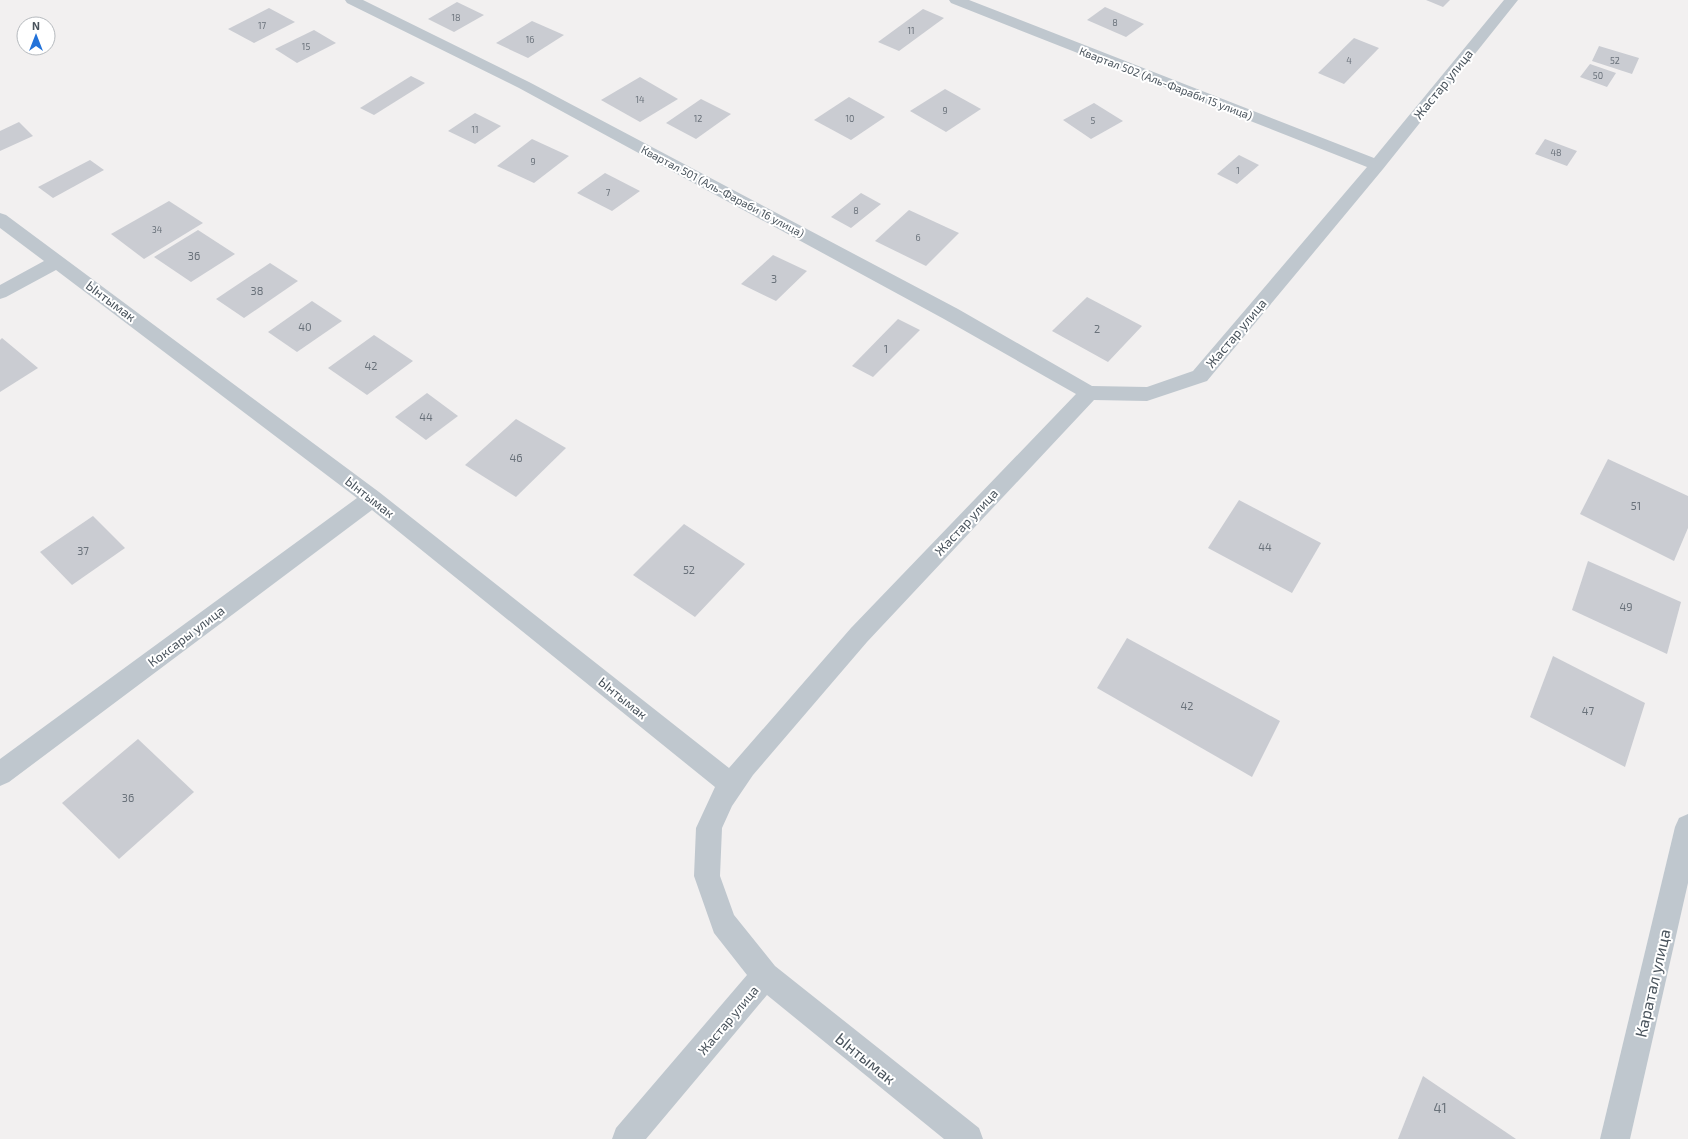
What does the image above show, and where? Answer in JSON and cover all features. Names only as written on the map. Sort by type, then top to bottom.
[{"type":"street","name":"Квартал 501 (Аль-Фараби 16 улица)","points":[[352,0],[531,89],[952,314],[1089,393]]},
{"type":"street","name":"Квартал 502 (Аль-Фараби 15 улица)","points":[[956,0],[1377,165]]},
{"type":"street","name":"Жастар улица","points":[[627,1139],[765,976],[724,923],[707,876],[709,828],[723,797],[744,768],[859,635],[1089,393],[1147,394],[1200,376],[1377,165],[1511,0]]},
{"type":"street","name":"Ынтымак","points":[[0,219],[372,498],[731,785]]},
{"type":"street","points":[[0,293],[58,261]]},
{"type":"street","name":"Коксары улица","points":[[0,774],[372,498]]},
{"type":"street","name":"Каратал улица","points":[[1615,1139],[1688,827]]},
{"type":"street","name":"Ынтымак","points":[[765,976],[968,1139]]},
{"type":"building","points":[[1426,0],[1450,0],[1443,7]]},
{"type":"building","points":[[457,2],[484,15],[454,32],[428,19]]},
{"type":"building","points":[[1105,7],[1144,24],[1126,37],[1087,20]]},
{"type":"building","points":[[269,8],[295,22],[254,43],[228,29]]},
{"type":"building","points":[[923,9],[944,18],[899,51],[878,42]]},
{"type":"building","points":[[532,21],[564,35],[528,58],[496,43]]},
{"type":"building","points":[[314,30],[336,43],[297,63],[275,49]]},
{"type":"building","points":[[1354,38],[1379,48],[1344,84],[1318,73]]},
{"type":"building","points":[[1599,46],[1639,58],[1632,74],[1592,61]]},
{"type":"building","points":[[1590,64],[1616,73],[1607,87],[1580,77]]},
{"type":"building","points":[[411,76],[425,83],[374,115],[360,108]]},
{"type":"building","points":[[640,77],[678,99],[640,122],[601,100]]},
{"type":"building","points":[[945,89],[981,109],[946,132],[910,111]]},
{"type":"building","points":[[849,97],[885,117],[851,140],[814,120]]},
{"type":"building","points":[[701,99],[731,114],[696,139],[666,123]]},
{"type":"building","points":[[1094,103],[1123,121],[1091,139],[1063,120]]},
{"type":"building","points":[[475,113],[501,126],[475,144],[448,131]]},
{"type":"building","points":[[19,122],[33,136],[0,151],[0,131]]},
{"type":"building","points":[[532,139],[569,156],[534,183],[497,166]]},
{"type":"building","points":[[1545,139],[1577,151],[1567,166],[1535,154]]},
{"type":"building","points":[[1239,155],[1259,165],[1237,184],[1217,174]]},
{"type":"building","points":[[90,160],[104,170],[53,198],[38,187]]},
{"type":"building","points":[[605,173],[640,191],[612,211],[577,193]]},
{"type":"building","points":[[861,193],[881,204],[851,228],[831,217]]},
{"type":"building","points":[[169,201],[203,223],[144,259],[111,234]]},
{"type":"building","points":[[909,210],[959,233],[926,266],[875,241]]},
{"type":"building","points":[[198,230],[235,254],[191,282],[154,257]]},
{"type":"building","points":[[773,255],[807,271],[776,301],[741,284]]},
{"type":"building","points":[[270,263],[298,281],[244,318],[216,299]]},
{"type":"building","points":[[1087,297],[1142,326],[1108,362],[1052,331]]},
{"type":"building","points":[[312,301],[342,321],[297,352],[268,332]]},
{"type":"building","points":[[898,319],[920,330],[873,377],[852,366]]},
{"type":"building","points":[[374,335],[413,361],[367,395],[328,368]]},
{"type":"building","points":[[2,338],[38,368],[0,392],[0,340]]},
{"type":"building","points":[[427,393],[458,416],[426,440],[395,417]]},
{"type":"building","points":[[516,419],[566,448],[516,497],[465,465]]},
{"type":"building","points":[[1608,459],[1688,496],[1688,528],[1674,561],[1580,514]]},
{"type":"building","points":[[1239,500],[1321,543],[1292,593],[1208,548]]},
{"type":"building","points":[[93,516],[125,548],[72,585],[40,552]]},
{"type":"building","points":[[684,524],[745,564],[695,617],[633,575]]},
{"type":"building","points":[[1588,561],[1681,602],[1667,654],[1572,610]]},
{"type":"building","points":[[1127,638],[1280,721],[1252,777],[1097,688]]},
{"type":"building","points":[[1553,656],[1645,703],[1625,767],[1530,717]]},
{"type":"building","points":[[138,739],[194,792],[119,859],[62,803]]},
{"type":"building","points":[[1423,1076],[1516,1139],[1398,1139]]}]
